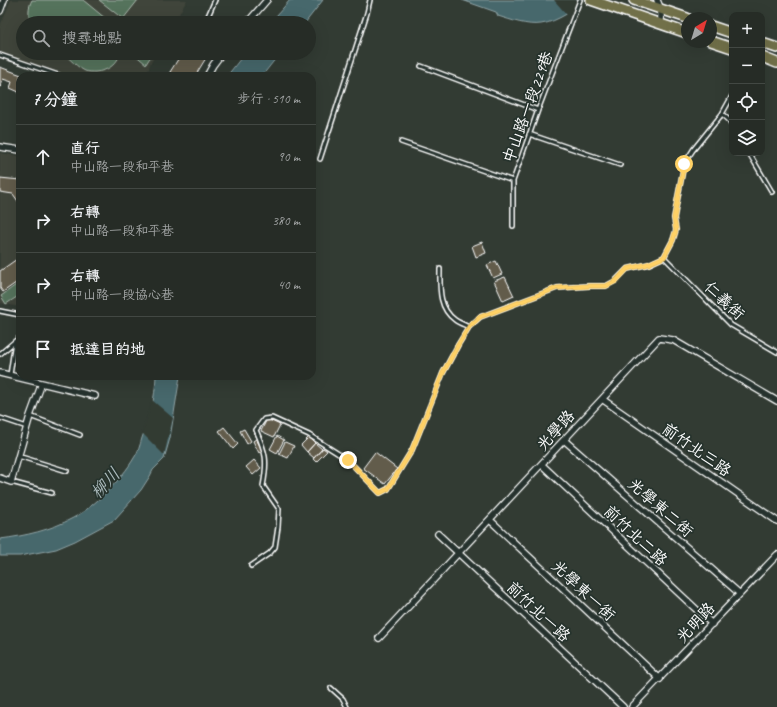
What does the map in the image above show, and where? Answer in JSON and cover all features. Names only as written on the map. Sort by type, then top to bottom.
[{"type":"main road","points":[[634,0],[681,16]]},
{"type":"main road","points":[[595,1],[681,31]]},
{"type":"main road","points":[[717,28],[729,32]]},
{"type":"main road","points":[[717,43],[729,47]]},
{"type":"main road","points":[[765,44],[777,48]]},
{"type":"main road","points":[[765,58],[777,63]]},
{"type":"street","points":[[0,11],[4,0]]},
{"type":"street","points":[[253,16],[267,0]]},
{"type":"street","points":[[657,0],[661,10],[661,25]]},
{"type":"street","points":[[209,72],[217,60]]},
{"type":"street","points":[[0,147],[16,149]]},
{"type":"street","name":"光學路","points":[[379,638],[659,338],[673,340],[777,401]]},
{"type":"street","points":[[0,373],[16,376]]},
{"type":"street","points":[[30,380],[95,396]]},
{"type":"street","points":[[0,478],[11,482],[30,416],[42,383]]},
{"type":"street","name":"前竹北三路","points":[[602,399],[777,521]]},
{"type":"street","name":"光學東二街","points":[[564,440],[740,594]]},
{"type":"street","name":"前竹北二路","points":[[542,465],[712,624]]},
{"type":"street","name":"光學東一街","points":[[490,520],[660,679]]},
{"type":"street","name":"前竹北一路","points":[[438,534],[623,707]]},
{"type":"street","name":"光明路","points":[[632,707],[777,555]]},
{"type":"lane","points":[[208,16],[215,0]]},
{"type":"lane","points":[[320,160],[370,0]]},
{"type":"lane","name":"中山路一段229巷","points":[[513,226],[513,181],[529,134],[580,0]]},
{"type":"lane","points":[[0,55],[49,72]]},
{"type":"lane","points":[[420,66],[538,110]]},
{"type":"lane","points":[[251,566],[270,553],[275,547],[278,528],[279,509],[263,486],[266,470],[265,451],[256,430],[264,419],[272,418],[309,435],[348,460],[380,493],[388,489],[412,450],[443,373],[469,327],[480,317],[557,288],[606,286],[616,281],[627,269],[648,264],[664,257],[673,240],[676,230],[674,218],[684,164],[692,150],[722,114],[729,101]]},
{"type":"lane","points":[[722,114],[729,120]]},
{"type":"lane","points":[[529,134],[620,165]]},
{"type":"lane","points":[[401,142],[513,181]]},
{"type":"lane","points":[[751,156],[772,192]]},
{"type":"lane","name":"仁義街","points":[[664,257],[731,325],[777,352]]},
{"type":"lane","points":[[440,269],[440,295],[445,310],[455,320],[469,327]]},
{"type":"lane","points":[[0,311],[16,314]]},
{"type":"lane","points":[[0,354],[15,341]]},
{"type":"lane","points":[[10,375],[15,341]]},
{"type":"lane","points":[[30,416],[80,435]]},
{"type":"lane","points":[[0,418],[27,427]]},
{"type":"lane","points":[[18,456],[67,471]]},
{"type":"lane","points":[[11,482],[52,493]]},
{"type":"lane","points":[[331,688],[343,699],[348,707]]},
{"type":"shaded area","points":[[11,0],[187,0],[178,16],[16,16],[16,58],[0,52],[0,26]]},
{"type":"shaded area","points":[[23,60],[153,60],[148,72],[57,72]]},
{"type":"shaded area","points":[[0,153],[16,155],[16,306],[0,303]]},
{"type":"green space","points":[[32,0],[83,0],[102,16],[29,16]]},
{"type":"green space","points":[[99,0],[138,0],[125,16],[119,16]]},
{"type":"green space","points":[[71,60],[118,60],[108,69],[95,72],[87,72]]},
{"type":"green space","points":[[141,60],[148,60],[146,64]]},
{"type":"green space","points":[[16,285],[16,298],[6,304],[1,296]]},
{"type":"water","points":[[290,0],[323,0],[310,16],[276,16]]},
{"type":"water","points":[[462,0],[589,0],[554,21],[541,24],[530,24],[498,16],[496,12]]},
{"type":"water","points":[[240,60],[275,60],[265,72],[230,72]]},
{"type":"water","name":"柳川","points":[[156,380],[179,380],[170,438],[164,459],[153,470],[141,490],[114,520],[75,541],[56,549],[20,556],[0,556],[0,539],[38,532],[56,526],[73,518],[90,507],[107,492],[129,466],[139,449],[152,408]]},
{"type":"pier","points":[[554,0],[591,0],[567,15]]},
{"type":"pier","points":[[152,400],[173,418],[164,455],[142,433]]},
{"type":"building","points":[[178,60],[205,60],[197,72],[170,72]]},
{"type":"building","points":[[0,67],[16,73],[16,91],[10,88],[12,82],[3,79],[0,88]]},
{"type":"building","points":[[0,178],[16,180],[16,198],[13,194],[0,192]]},
{"type":"building","points":[[482,242],[486,253],[476,257],[472,246]]},
{"type":"building","points":[[16,260],[16,283],[3,292],[0,288],[0,271]]},
{"type":"building","points":[[496,261],[502,274],[493,278],[487,265]]},
{"type":"building","points":[[505,277],[514,296],[503,301],[494,281]]},
{"type":"building","points":[[267,419],[280,425],[274,437],[261,431]]},
{"type":"building","points":[[224,427],[238,444],[233,449],[219,431]]},
{"type":"building","points":[[244,429],[251,441],[247,444],[240,431]]},
{"type":"building","points":[[277,436],[284,440],[277,453],[270,449]]},
{"type":"building","points":[[309,437],[315,443],[307,452],[301,445]]},
{"type":"building","points":[[256,439],[263,451],[259,453],[253,441]]},
{"type":"building","points":[[285,442],[294,446],[288,458],[279,454]]},
{"type":"building","points":[[315,443],[322,449],[314,458],[307,452]]},
{"type":"building","points":[[323,448],[327,451],[316,462],[313,459]]},
{"type":"building","points":[[375,452],[397,469],[385,484],[363,468]]},
{"type":"building","points":[[254,460],[261,468],[253,475],[246,467]]},
{"type":"route","points":[[348,460],[380,493],[388,489],[412,450],[443,373],[469,327],[480,317],[557,288],[606,286],[616,281],[627,269],[648,264],[664,257],[673,240],[676,230],[674,218],[684,164]]}]
